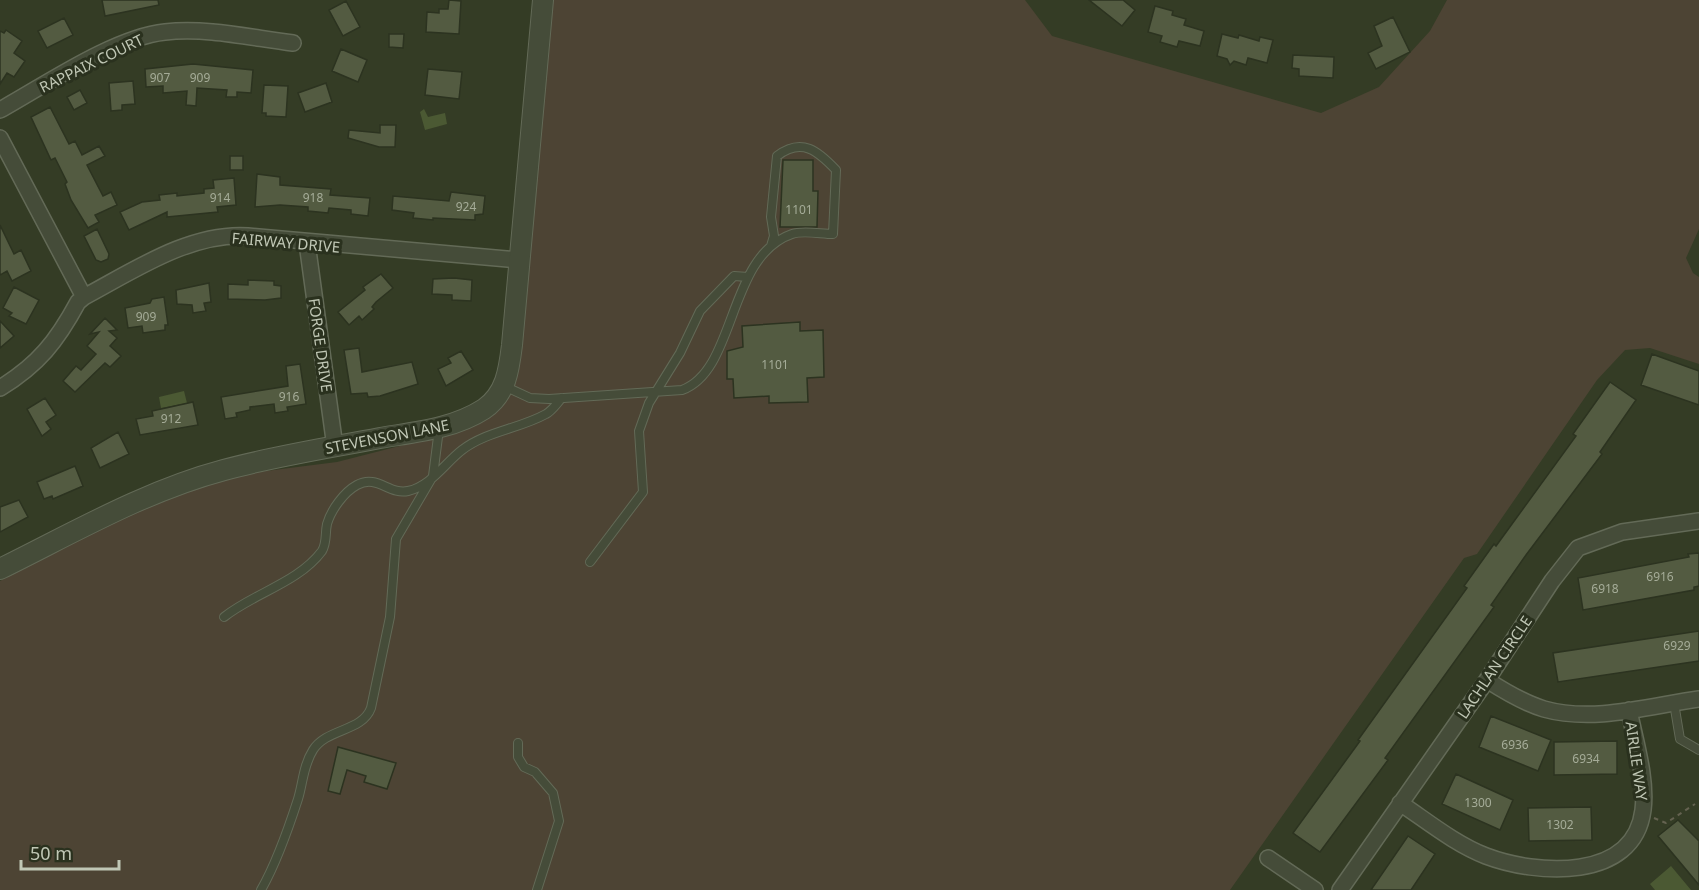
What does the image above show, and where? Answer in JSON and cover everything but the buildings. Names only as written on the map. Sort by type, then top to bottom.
[{"type":"street","points":[[504,386],[512,345],[543,0]]},
{"type":"street","name":"RAPPAIX COURT","points":[[0,110],[95,57],[153,34],[184,32],[293,43]]},
{"type":"street","points":[[0,138],[84,297]]},
{"type":"street","name":"FAIRWAY DRIVE","points":[[0,388],[41,357],[53,344],[84,297],[144,266],[212,238],[235,235],[519,260]]},
{"type":"street","name":"FORGE DRIVE","points":[[307,243],[335,447]]},
{"type":"street","name":"STEVENSON LANE","points":[[0,569],[124,507],[177,484],[250,463],[439,428],[467,418],[485,408],[504,386]]},
{"type":"street","name":"LACHLAN CIRCLE","points":[[1340,890],[1487,680],[1552,581],[1578,548],[1622,532],[1699,521]]},
{"type":"street","points":[[1487,680],[1528,703],[1559,712],[1604,713],[1699,699]]},
{"type":"street","name":"AIRLIE WAY","points":[[1400,803],[1485,855],[1520,866],[1546,869],[1576,868],[1609,858],[1634,837],[1642,816],[1642,782],[1629,710]]},
{"type":"street","points":[[1268,858],[1315,890]]},
{"type":"lane","points":[[504,386],[530,398],[562,398],[682,390],[692,386],[702,377],[714,359],[748,277],[771,246],[774,236],[771,217],[777,156],[784,151],[806,147],[819,152],[836,170],[833,234],[793,233],[771,246]]},
{"type":"lane","points":[[590,562],[643,492],[639,430],[649,403],[658,392],[680,353],[700,311],[734,276],[748,277]]},
{"type":"lane","points":[[224,617],[291,577],[324,549],[328,524],[333,511],[352,488],[368,481],[395,491],[409,491],[433,476],[462,450],[488,435],[548,414],[562,398]]},
{"type":"lane","points":[[261,890],[276,860],[299,797],[310,754],[323,739],[364,720],[368,715],[390,616],[396,539],[433,476],[439,428]]},
{"type":"lane","points":[[1674,703],[1680,739],[1699,750]]},
{"type":"lane","points":[[518,743],[518,757],[524,767],[535,772],[553,793],[559,821],[537,890]]},
{"type":"path","points":[[1642,816],[1666,823],[1695,804]]},
{"type":"shaded area","points":[[551,0],[1025,0],[1052,36],[1321,113],[1379,87],[1430,31],[1447,0],[1699,0],[1699,229],[1686,258],[1693,273],[1699,277],[1699,364],[1650,348],[1625,350],[1597,380],[1477,554],[1464,558],[1230,890],[0,890],[0,581],[83,535],[192,486],[258,472],[337,462],[470,428],[495,412],[516,380]]},
{"type":"shaded area","points":[[424,109],[428,117],[445,113],[447,124],[425,130],[420,112]]},
{"type":"shaded area","points":[[184,391],[187,403],[161,408],[159,397]]},
{"type":"shaded area","points":[[1671,866],[1691,890],[1655,890],[1650,884]]}]
